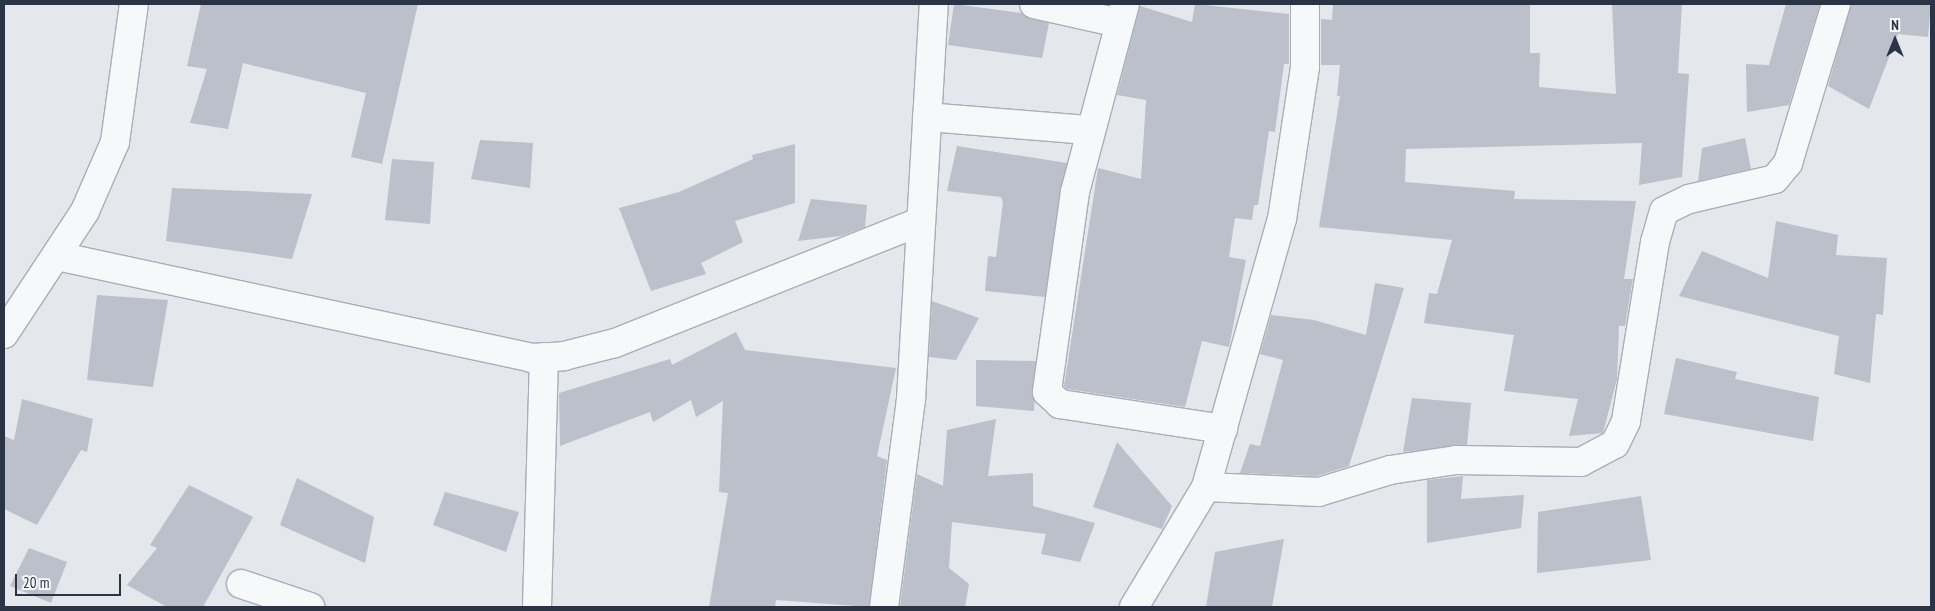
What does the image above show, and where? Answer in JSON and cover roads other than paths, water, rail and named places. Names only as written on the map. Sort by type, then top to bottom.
[{"type":"street","points":[[4,334],[57,256],[85,210],[115,142],[134,4]]},
{"type":"street","points":[[884,607],[911,399],[934,4]]},
{"type":"street","points":[[1034,4],[1122,13],[1089,130],[1075,192],[1047,392],[1060,404],[1224,429]]},
{"type":"street","points":[[1134,607],[1206,487],[1224,429],[1282,219],[1305,67],[1305,4]]},
{"type":"street","points":[[1206,487],[1320,492],[1390,470],[1456,460],[1581,462],[1614,444],[1626,421],[1655,242],[1664,211],[1689,199],[1775,179],[1788,163],[1836,4]]},
{"type":"street","points":[[927,117],[1089,130]]},
{"type":"street","points":[[57,256],[495,352],[544,357],[614,342],[921,221]]},
{"type":"street","points":[[537,607],[544,357]]},
{"type":"street","points":[[240,584],[310,607]]}]
